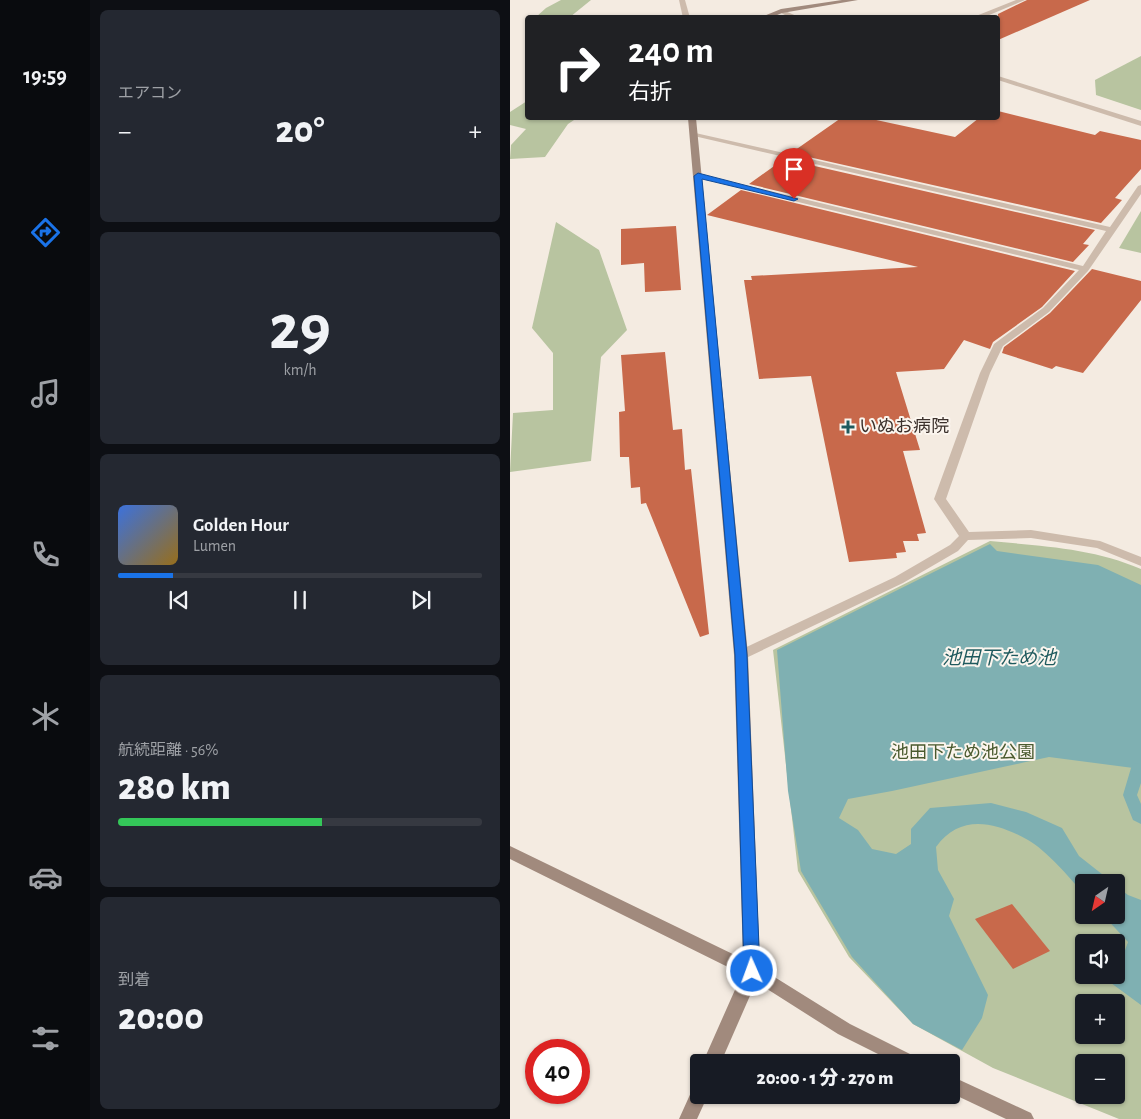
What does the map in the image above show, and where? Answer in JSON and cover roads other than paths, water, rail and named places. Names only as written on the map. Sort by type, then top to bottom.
[{"type":"street","points":[[682,0],[686,15]]},
{"type":"street","points":[[770,15],[781,11],[855,0]]},
{"type":"street","points":[[982,15],[1022,0]]},
{"type":"street","points":[[781,11],[791,15]]},
{"type":"street","points":[[1000,79],[1141,124]]},
{"type":"street","points":[[692,120],[741,655],[752,971],[716,1054]]},
{"type":"street","points":[[694,134],[1112,230]]},
{"type":"street","points":[[698,176],[1084,269]]},
{"type":"street","points":[[965,536],[940,499],[985,373],[999,344],[1046,310],[1084,269],[1141,188]]},
{"type":"street","points":[[741,655],[899,580],[954,548],[965,536],[1031,534],[1100,545],[1141,562]]},
{"type":"street","points":[[510,852],[752,971],[844,1029],[894,1054]]},
{"type":"street","points":[[960,1088],[1025,1119]]},
{"type":"street","points":[[688,1119],[695,1104]]},
{"type":"water","name":"池田下ため池","points":[[990,544],[997,551],[1098,565],[1141,585],[1141,769],[1049,757],[848,799],[839,818],[858,830],[872,849],[896,854],[911,844],[911,829],[930,808],[991,803],[1026,812],[1062,828],[1079,856],[1102,874],[1075,874],[1075,884],[1058,865],[1028,840],[991,825],[967,825],[956,829],[936,847],[938,870],[954,899],[949,916],[988,995],[982,1018],[962,1050],[913,1024],[852,957],[801,871],[788,791],[777,650]]},
{"type":"water","points":[[1125,893],[1141,900],[1141,1005],[1112,984],[1125,984],[1125,950],[1128,942],[1125,939],[1125,934],[1121,934],[1111,924],[1125,924]]},
{"type":"waterway","points":[[1138,768],[1130,795],[1138,816],[1141,818]]},
{"type":"place","name":"いぬお病院","points":[[848,427]]},
{"type":"park label","name":"池田下ため池公園","points":[[963,753]]}]
